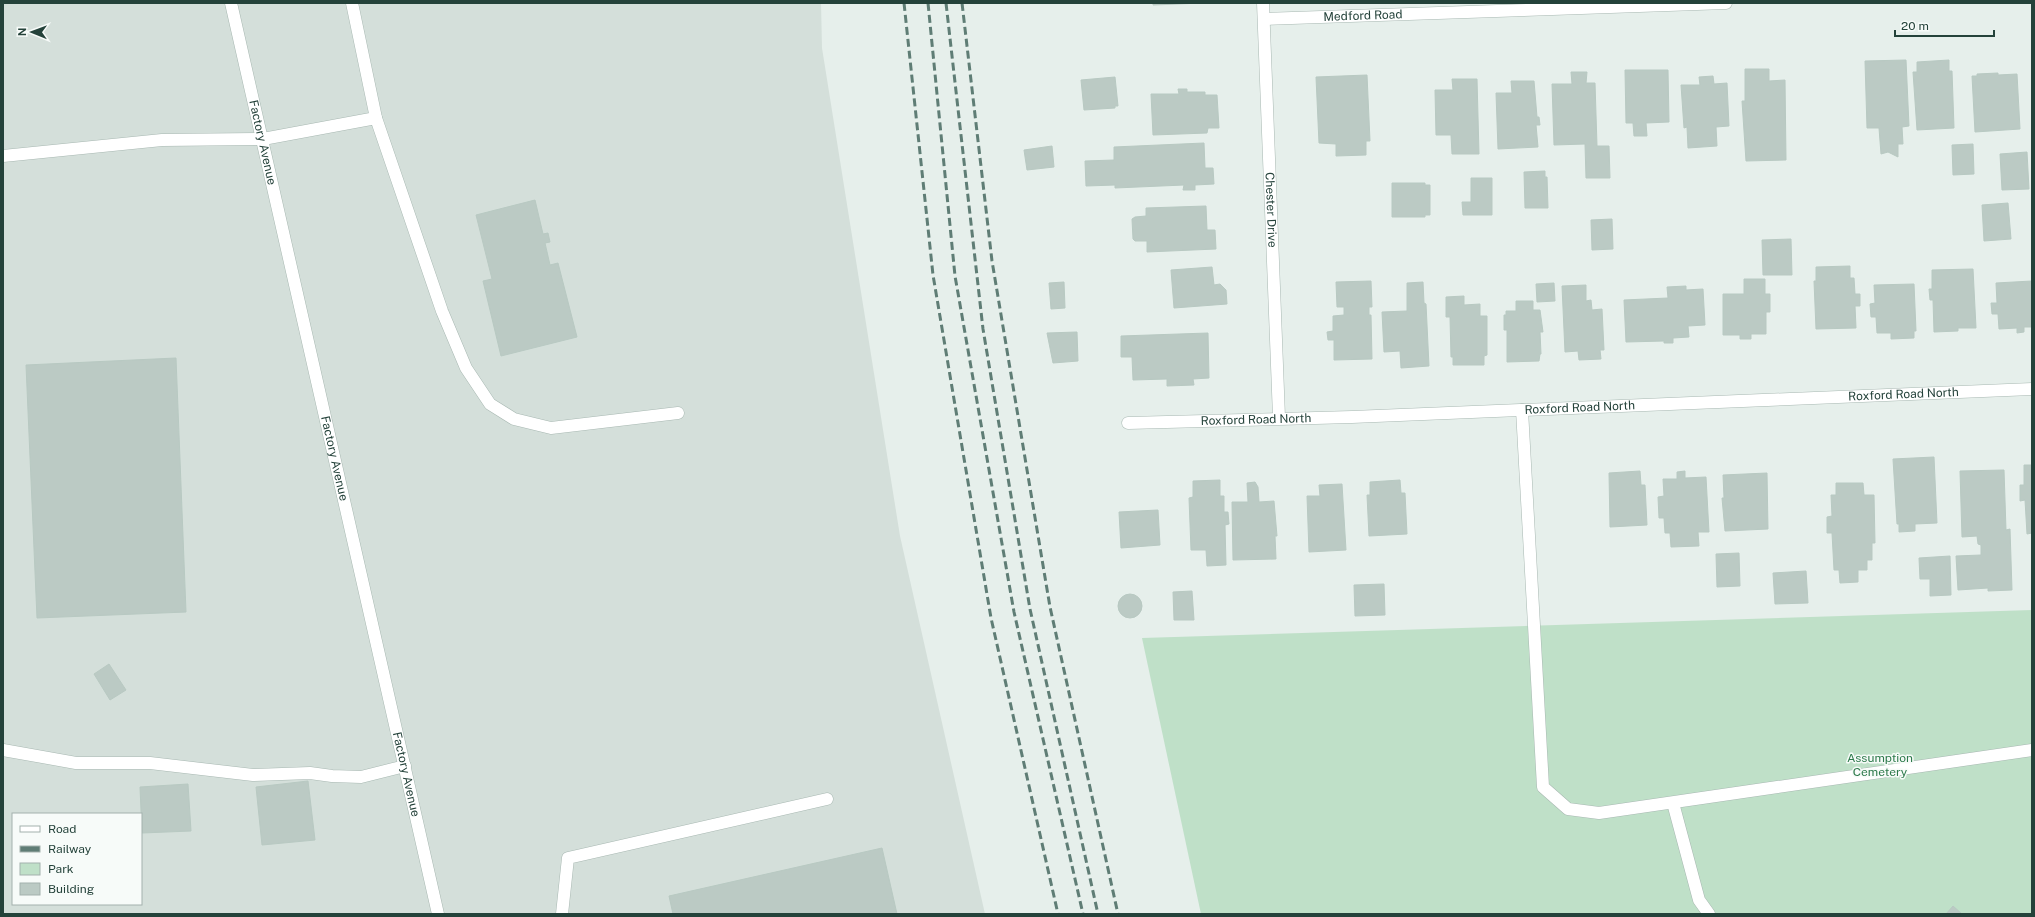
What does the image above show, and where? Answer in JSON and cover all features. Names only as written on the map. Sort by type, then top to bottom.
[{"type":"street","name":"Factory Avenue","points":[[231,3],[438,914]]},
{"type":"street","points":[[352,3],[376,118],[442,311],[466,368],[490,404],[514,419],[551,428],[678,413]]},
{"type":"street","name":"Chester Drive","points":[[1263,3],[1279,417]]},
{"type":"street","name":"Medford Road","points":[[1264,19],[1726,3]]},
{"type":"street","points":[[3,156],[162,140],[263,140],[376,118]]},
{"type":"street","name":"Roxford Road North","points":[[1128,423],[1279,417],[1352,417],[2032,389]]},
{"type":"street","points":[[1522,410],[1543,787],[1568,809],[1599,813],[2032,750]]},
{"type":"street","points":[[3,750],[76,763],[150,763],[253,775],[310,773],[332,776],[361,777],[405,766]]},
{"type":"street","points":[[562,914],[568,858],[827,799]]},
{"type":"street","points":[[1672,803],[1699,900],[1710,914]]},
{"type":"shaded area","points":[[3,3],[821,3],[822,48],[900,536],[985,914],[3,914]]},
{"type":"green space","name":"Assumption Cemetery","points":[[2032,610],[2032,914],[1201,914],[1142,638]]},
{"type":"building","points":[[1153,3],[1202,3],[1153,5]]},
{"type":"building","points":[[1906,60],[1909,126],[1902,127],[1903,144],[1898,144],[1898,157],[1888,152],[1881,154],[1879,128],[1867,128],[1865,61]]},
{"type":"building","points":[[1949,60],[1949,71],[1952,71],[1954,128],[1917,130],[1913,72],[1917,72],[1917,62]]},
{"type":"building","points":[[1745,69],[1769,69],[1769,81],[1785,80],[1786,160],[1746,161],[1742,101],[1745,101]]},
{"type":"building","points":[[1625,70],[1668,70],[1669,122],[1646,123],[1647,136],[1634,136],[1633,123],[1626,123]]},
{"type":"building","points":[[1571,72],[1587,72],[1586,83],[1595,83],[1597,146],[1609,146],[1610,178],[1586,178],[1585,144],[1554,145],[1552,84],[1572,84]]},
{"type":"building","points":[[1998,73],[1998,75],[2017,74],[2020,129],[1975,132],[1972,76],[1977,76],[1977,74]]},
{"type":"building","points":[[1367,75],[1370,141],[1366,141],[1366,155],[1336,156],[1336,144],[1319,143],[1316,77]]},
{"type":"building","points":[[1713,76],[1714,84],[1727,83],[1729,126],[1716,127],[1717,146],[1688,148],[1687,127],[1684,128],[1681,85],[1700,85],[1699,77]]},
{"type":"building","points":[[1115,77],[1118,106],[1115,106],[1115,108],[1084,110],[1081,80]]},
{"type":"building","points":[[1452,79],[1477,79],[1479,154],[1452,154],[1451,135],[1436,135],[1435,90],[1453,90]]},
{"type":"building","points":[[1511,81],[1534,81],[1537,117],[1539,117],[1540,125],[1536,125],[1538,147],[1498,149],[1496,93],[1512,93]]},
{"type":"building","points":[[1178,89],[1187,89],[1187,92],[1205,92],[1205,95],[1217,95],[1219,128],[1208,128],[1207,133],[1153,135],[1151,94],[1179,94]]},
{"type":"building","points":[[1204,143],[1205,168],[1213,168],[1214,184],[1195,185],[1195,190],[1183,190],[1184,185],[1115,188],[1115,185],[1086,186],[1085,161],[1114,160],[1114,147]]},
{"type":"building","points":[[1973,144],[1974,174],[1953,175],[1952,145]]},
{"type":"building","points":[[1052,146],[1054,167],[1027,170],[1024,150]]},
{"type":"building","points":[[2027,152],[2029,189],[2002,190],[2000,154]]},
{"type":"building","points":[[1545,171],[1545,177],[1547,177],[1548,208],[1525,208],[1524,172]]},
{"type":"building","points":[[1471,178],[1492,178],[1492,215],[1463,215],[1462,202],[1471,202]]},
{"type":"building","points":[[1392,183],[1425,183],[1425,185],[1430,185],[1430,215],[1425,215],[1425,217],[1392,217]]},
{"type":"building","points":[[535,200],[543,234],[548,233],[550,242],[545,243],[550,265],[558,263],[577,337],[501,356],[483,281],[492,279],[476,215]]},
{"type":"building","points":[[2008,203],[2011,239],[1984,241],[1982,205]]},
{"type":"building","points":[[1206,206],[1207,230],[1215,230],[1216,249],[1147,252],[1147,241],[1135,241],[1133,239],[1132,219],[1135,217],[1146,216],[1146,208]]},
{"type":"building","points":[[1612,219],[1613,249],[1592,250],[1591,220]]},
{"type":"building","points":[[1791,239],[1792,275],[1763,275],[1762,240]]},
{"type":"building","points":[[1850,266],[1850,278],[1854,278],[1855,294],[1860,294],[1860,306],[1855,306],[1856,328],[1816,329],[1814,281],[1816,281],[1816,267]]},
{"type":"building","points":[[1212,267],[1214,285],[1220,284],[1226,290],[1227,304],[1174,308],[1171,270]]},
{"type":"building","points":[[1973,269],[1976,328],[1958,328],[1958,331],[1934,332],[1933,300],[1930,300],[1929,289],[1932,289],[1932,270]]},
{"type":"building","points":[[1744,279],[1765,279],[1765,294],[1770,294],[1770,312],[1766,312],[1766,334],[1751,334],[1751,339],[1740,339],[1740,335],[1723,335],[1723,294],[1744,294]]},
{"type":"building","points":[[1371,281],[1372,307],[1369,307],[1369,315],[1371,315],[1372,359],[1334,360],[1334,340],[1328,340],[1327,332],[1333,331],[1333,316],[1344,315],[1344,307],[1337,307],[1336,282]]},
{"type":"building","points":[[2032,281],[2032,327],[2024,327],[2024,332],[2017,333],[2017,328],[1999,329],[1998,314],[1992,314],[1991,303],[1997,303],[1996,283]]},
{"type":"building","points":[[1064,282],[1065,308],[1051,309],[1049,283]]},
{"type":"building","points":[[1423,282],[1424,303],[1426,304],[1429,366],[1401,368],[1400,351],[1384,352],[1382,312],[1407,311],[1407,283]]},
{"type":"building","points":[[1554,283],[1555,301],[1537,302],[1536,284]]},
{"type":"building","points":[[1914,284],[1916,331],[1914,331],[1914,338],[1891,339],[1891,333],[1877,333],[1876,317],[1871,317],[1870,304],[1875,303],[1874,285]]},
{"type":"building","points":[[1586,285],[1586,301],[1591,300],[1592,310],[1602,309],[1604,350],[1600,350],[1601,359],[1579,360],[1578,351],[1565,352],[1562,286]]},
{"type":"building","points":[[1686,286],[1686,290],[1703,289],[1705,325],[1688,326],[1689,337],[1673,338],[1673,343],[1664,343],[1664,341],[1626,342],[1624,300],[1668,298],[1667,287]]},
{"type":"building","points":[[1464,296],[1464,305],[1480,304],[1480,316],[1487,316],[1487,355],[1484,356],[1484,365],[1453,365],[1453,357],[1451,357],[1450,317],[1446,317],[1446,297]]},
{"type":"building","points":[[1516,301],[1533,301],[1533,310],[1540,310],[1543,332],[1540,332],[1541,354],[1539,361],[1507,362],[1507,330],[1504,330],[1504,315],[1506,315],[1506,311],[1516,311]]},
{"type":"building","points":[[1077,332],[1078,361],[1053,363],[1047,333]]},
{"type":"building","points":[[1208,333],[1209,378],[1193,379],[1194,385],[1167,386],[1167,379],[1133,380],[1132,357],[1121,357],[1121,336]]},
{"type":"building","points":[[176,358],[186,612],[37,618],[26,365]]},
{"type":"building","points":[[1934,457],[1937,523],[1915,524],[1915,531],[1899,532],[1899,524],[1897,524],[1893,459]]},
{"type":"building","points":[[2024,465],[2032,465],[2032,533],[2027,534],[2025,500],[2020,501],[2020,485],[2024,485]]},
{"type":"building","points":[[2004,470],[2006,530],[2010,529],[2012,590],[1988,591],[1988,588],[1958,590],[1956,556],[1981,555],[1981,545],[1978,544],[1977,536],[1962,537],[1960,471]]},
{"type":"building","points":[[1640,471],[1641,485],[1645,485],[1647,525],[1610,527],[1609,473]]},
{"type":"building","points":[[1685,471],[1685,478],[1706,477],[1709,532],[1698,532],[1699,546],[1671,547],[1670,533],[1665,533],[1664,518],[1659,518],[1658,497],[1664,496],[1663,479],[1677,479],[1677,472]]},
{"type":"building","points":[[1767,473],[1768,529],[1725,531],[1722,498],[1724,498],[1723,475]]},
{"type":"building","points":[[1220,480],[1220,496],[1224,496],[1224,512],[1228,512],[1229,524],[1225,525],[1226,565],[1207,566],[1206,550],[1191,550],[1189,498],[1193,497],[1193,481]]},
{"type":"building","points":[[1400,480],[1401,493],[1405,493],[1407,534],[1369,536],[1367,495],[1370,495],[1370,482]]},
{"type":"building","points":[[1255,482],[1258,487],[1259,502],[1274,501],[1277,536],[1275,536],[1276,559],[1233,560],[1232,502],[1248,502],[1247,483]]},
{"type":"building","points":[[1836,483],[1863,483],[1864,495],[1874,495],[1875,543],[1872,543],[1872,560],[1867,560],[1867,570],[1858,570],[1858,582],[1840,583],[1839,570],[1834,570],[1832,533],[1827,533],[1827,517],[1832,516],[1831,495],[1836,495]]},
{"type":"building","points":[[1342,484],[1346,550],[1309,552],[1307,496],[1320,496],[1319,485]]},
{"type":"building","points":[[1158,510],[1160,545],[1121,548],[1119,512]]},
{"type":"building","points":[[1739,553],[1740,586],[1717,587],[1716,554]]},
{"type":"building","points":[[1950,556],[1951,595],[1930,596],[1930,579],[1920,579],[1919,558]]},
{"type":"building","points":[[1806,571],[1808,603],[1775,604],[1773,573]]},
{"type":"building","points":[[1384,584],[1385,615],[1355,616],[1354,585]]},
{"type":"building","points":[[1192,591],[1194,620],[1174,620],[1173,592]]},
{"type":"building","points":[[1130,594],[1138,598],[1142,606],[1138,614],[1130,618],[1122,614],[1118,606],[1122,598]]},
{"type":"building","points":[[109,664],[126,690],[110,700],[94,674]]},
{"type":"building","points":[[308,781],[315,840],[262,845],[256,787]]},
{"type":"building","points":[[188,784],[191,831],[142,833],[140,787]]},
{"type":"building","points":[[882,848],[897,914],[673,914],[669,896]]},
{"type":"building","points":[[1953,906],[1962,914],[1946,914]]},
{"type":"railway","points":[[904,3],[933,275],[991,618],[1058,914]]},
{"type":"railway","points":[[928,3],[955,276],[1014,612],[1083,914]]},
{"type":"railway","points":[[946,3],[983,329],[1030,609],[1098,914]]},
{"type":"railway","points":[[962,3],[992,261],[1050,607],[1118,914]]}]
